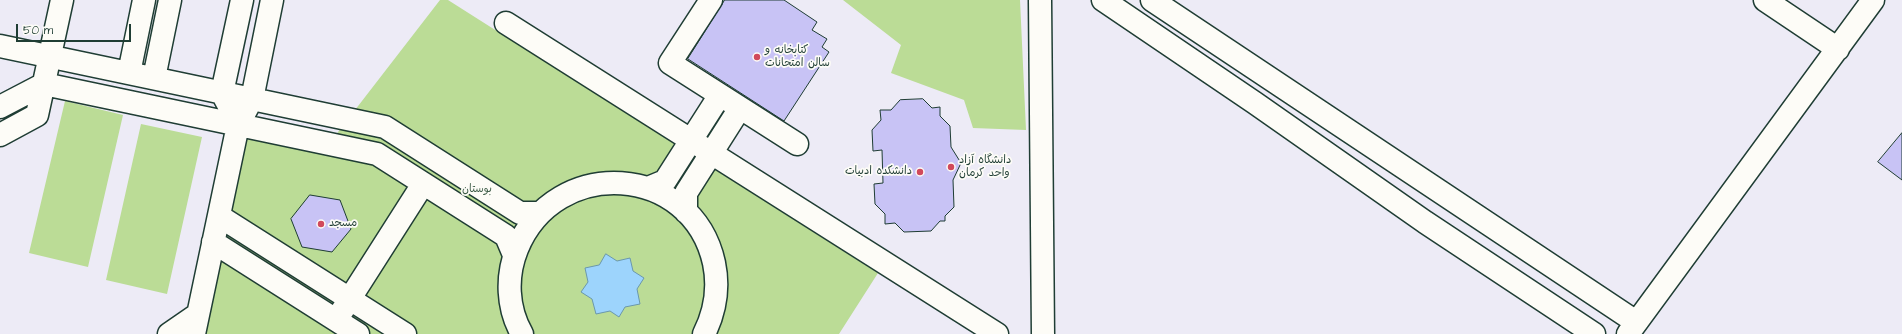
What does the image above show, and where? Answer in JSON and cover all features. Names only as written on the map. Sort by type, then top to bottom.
[{"type":"lane","points":[[0,135],[37,115],[62,0]]},
{"type":"lane","points":[[129,73],[144,0]]},
{"type":"lane","points":[[154,78],[170,0]]},
{"type":"lane","points":[[238,125],[222,92],[242,0]]},
{"type":"lane","points":[[169,334],[196,324],[238,125],[252,99],[272,0]]},
{"type":"lane","points":[[711,0],[670,63],[797,144]]},
{"type":"lane","points":[[1040,0],[1043,334]]},
{"type":"lane","points":[[1103,0],[1262,108],[1425,222],[1594,334]]},
{"type":"lane","points":[[1152,0],[1632,328],[1873,0]]},
{"type":"lane","points":[[1764,0],[1838,49]]},
{"type":"lane","points":[[506,23],[997,334]]},
{"type":"lane","points":[[0,46],[385,127],[520,213],[540,213]]},
{"type":"lane","points":[[0,107],[44,84],[377,154],[506,236],[514,254]]},
{"type":"lane","points":[[648,188],[665,181],[720,95]]},
{"type":"lane","points":[[686,212],[686,193],[740,108]]},
{"type":"lane","points":[[522,334],[516,321],[510,299],[510,276],[514,254],[525,232],[540,213],[565,194],[596,183],[617,182],[648,188],[668,198],[686,212],[705,238],[712,258],[716,289],[710,329]]},
{"type":"lane","points":[[336,320],[423,184]]},
{"type":"lane","points":[[219,216],[405,334]]},
{"type":"lane","points":[[213,242],[358,334]]},
{"type":"shaded area","name":"دانشگاه آزاد واحد کرمان","points":[[0,0],[1902,0],[1902,334],[0,334]]},
{"type":"green space","name":"بوستان","points":[[440,0],[448,0],[878,273],[839,334],[195,334],[237,137],[321,154]]},
{"type":"green space","points":[[843,0],[1020,0],[1026,130],[973,128],[964,100],[891,73],[901,45]]},
{"type":"green space","points":[[65,101],[123,115],[88,267],[29,253]]},
{"type":"green space","points":[[141,124],[202,137],[167,294],[106,280]]},
{"type":"water","points":[[606,254],[617,261],[630,258],[633,271],[644,278],[637,289],[640,304],[625,307],[619,317],[610,311],[596,314],[592,299],[581,292],[588,282],[585,268],[599,265]]},
{"type":"building","name":"کتابخانه و سالن امتحانات","points":[[725,0],[784,0],[817,22],[812,30],[827,39],[822,47],[829,52],[784,121],[688,59]]},
{"type":"building","name":"دانشکده ادبیات","points":[[923,99],[932,108],[940,107],[940,116],[950,126],[951,147],[961,163],[953,180],[954,207],[945,216],[945,221],[940,221],[931,231],[904,232],[895,223],[885,224],[885,214],[875,204],[874,184],[883,183],[882,150],[873,151],[872,130],[881,120],[880,110],[891,110],[900,100]]},
{"type":"building","points":[[1902,133],[1902,180],[1878,162]]},
{"type":"building","name":"مسجد","points":[[310,195],[340,200],[351,229],[332,252],[302,247],[291,219]]},
{"type":"place","name":"کتابخانه و سالن امتحانات","points":[[757,57]]},
{"type":"place","name":"دانشگاه آزاد واحد کرمان","points":[[951,167]]},
{"type":"place","name":"دانشکده ادبیات","points":[[920,172]]},
{"type":"place","name":"مسجد","points":[[321,224]]}]
